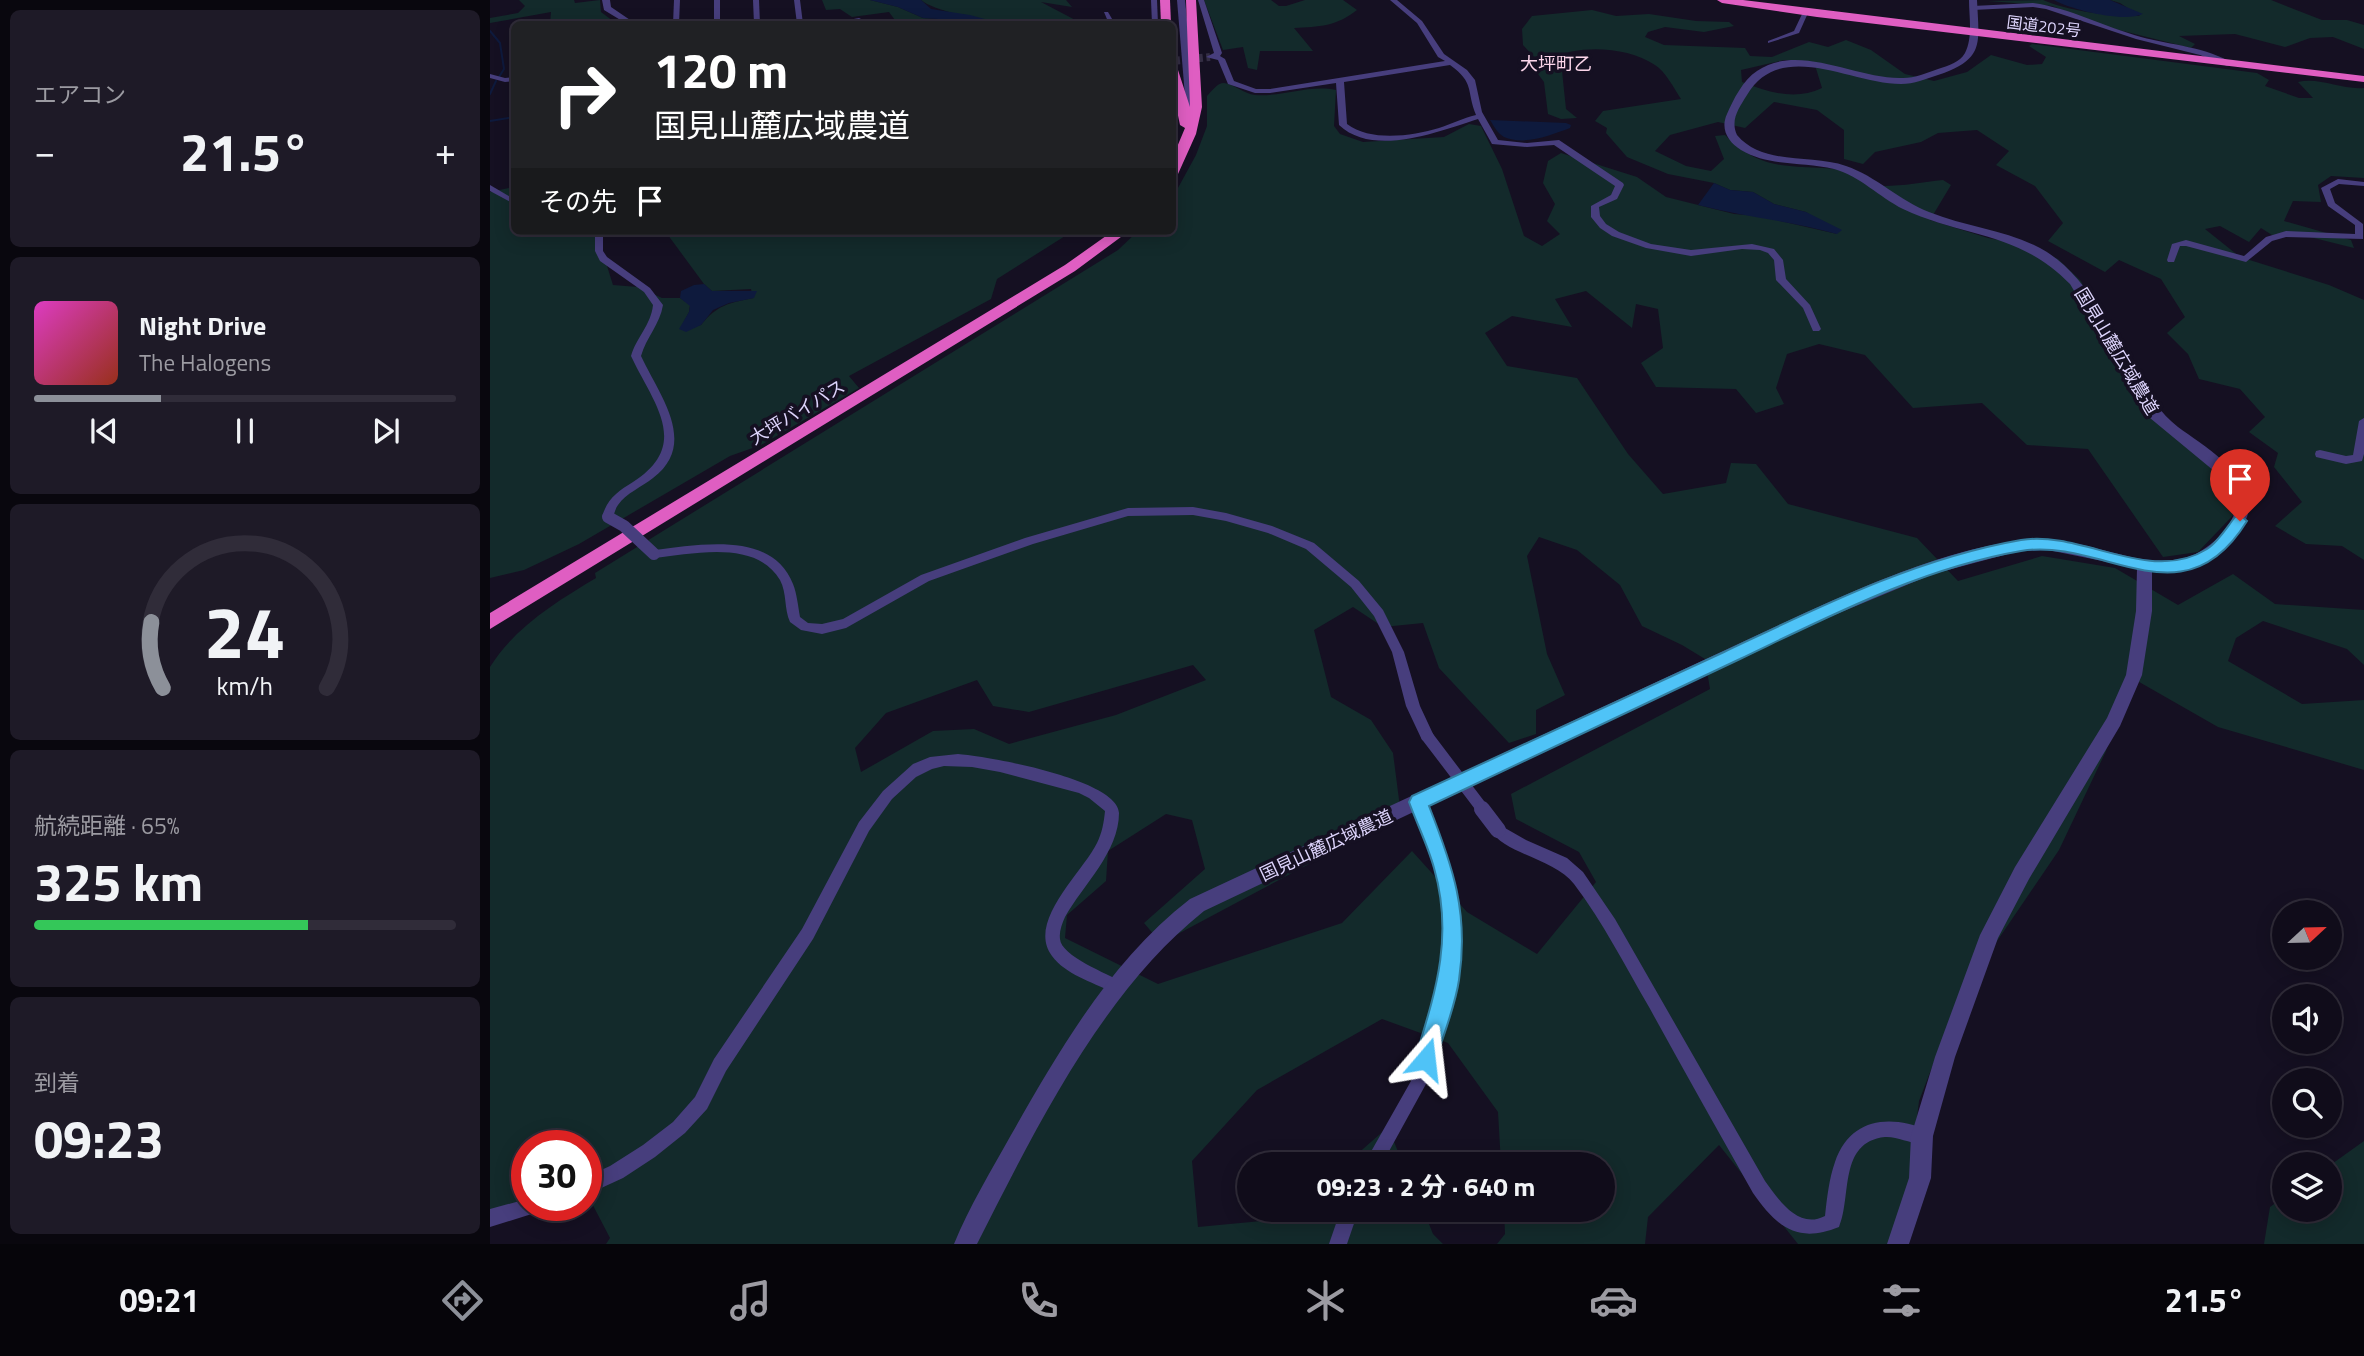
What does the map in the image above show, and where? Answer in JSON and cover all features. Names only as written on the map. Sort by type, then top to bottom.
[{"type":"highway","points":[[1165,0],[1166,21]]},
{"type":"highway","points":[[1176,166],[1185,148],[1196,107],[1191,0]]},
{"type":"highway","name":"国道202号","points":[[1722,0],[1805,13],[2364,79]]},
{"type":"highway","points":[[1176,81],[1183,100],[1186,123],[1182,149],[1176,164]]},
{"type":"highway","name":"大坪バイパス","points":[[490,622],[1070,268],[1116,235]]},
{"type":"street","points":[[606,0],[607,8],[627,21]]},
{"type":"street","points":[[676,21],[677,0]]},
{"type":"street","points":[[717,0],[717,21]]},
{"type":"street","points":[[756,0],[757,21]]},
{"type":"street","points":[[797,0],[800,21]]},
{"type":"street","points":[[1154,0],[1155,21]]},
{"type":"street","points":[[1181,0],[1191,107],[1185,148]]},
{"type":"street","points":[[1201,0],[1218,53],[1213,57],[1220,59],[1231,82],[1255,91],[1449,63]]},
{"type":"street","points":[[1393,0],[1420,22],[1449,63],[1464,72],[1472,82],[1480,116],[1495,142],[1527,145],[1556,142],[1620,185],[1618,193],[1595,206],[1593,211],[1596,220],[1604,229],[1618,237],[1690,254],[1752,246],[1771,251],[1780,262],[1781,280],[1807,307],[1816,329]]},
{"type":"street","points":[[1973,4],[2047,7],[2138,38],[2202,53],[2230,64]]},
{"type":"street","name":"国見山麓広域農道","points":[[965,1244],[1044,1098],[1095,1015],[1174,922],[1196,905],[1765,640],[1881,588],[1931,569],[2023,545],[2066,547],[2145,566],[2169,567],[2195,561],[2215,552],[2240,521],[2245,505],[2242,492],[2215,463],[2168,429],[2155,415],[2075,282],[2061,265],[2026,244],[1940,220],[1903,205],[1851,171],[1825,164],[1780,161],[1748,150],[1738,143],[1728,129],[1730,118],[1739,101],[1762,71],[1793,64],[1880,79],[1915,79],[1959,63],[1967,57],[1974,33],[1973,4]]},
{"type":"street","points":[[1106,13],[1110,21]]},
{"type":"street","points":[[1770,42],[1797,32],[1805,13]]},
{"type":"street","points":[[852,21],[859,20]]},
{"type":"street","points":[[490,76],[511,79]]},
{"type":"street","points":[[1340,80],[1343,125],[1360,136],[1431,133],[1480,116]]},
{"type":"street","points":[[2171,260],[2176,244],[2186,243],[2246,259],[2269,239],[2286,234],[2360,237],[2359,224],[2331,204],[2325,188],[2339,181],[2364,184]]},
{"type":"street","points":[[490,187],[511,200]]},
{"type":"street","points":[[599,235],[599,251],[603,259],[647,290],[658,305],[658,320],[638,346],[636,356],[670,430],[662,465],[655,473],[615,499],[608,511],[608,517],[624,526],[654,554],[732,547],[774,563],[786,579],[794,619],[805,627],[822,629],[846,623],[925,578],[1029,541],[1128,512],[1192,511],[1226,517],[1272,530],[1310,545],[1355,584],[1379,613],[1398,652],[1413,706],[1427,736],[1498,830],[1521,845],[1562,863],[1578,877],[1609,925],[1759,1187],[1780,1216],[1795,1231],[1814,1233],[1833,1222],[1844,1154],[1857,1138],[1885,1129],[1922,1136]]},
{"type":"street","points":[[2320,454],[2346,460],[2358,458],[2364,421]]},
{"type":"street","points":[[1898,1244],[1920,1178],[1922,1136],[1945,1057],[1990,935],[2022,873],[2114,721],[2134,675],[2144,611],[2145,566]]},
{"type":"street","points":[[602,1177],[648,1152],[678,1128],[701,1103],[719,1068],[786,968],[818,914],[834,877],[876,807],[917,768],[953,759],[1013,769],[1089,790],[1102,797],[1112,809],[1112,826],[1100,850],[1060,910],[1051,930],[1054,948],[1072,963],[1117,987]]},
{"type":"street","points":[[1379,1152],[1418,1084],[1448,983],[1453,940],[1444,868],[1418,802]]},
{"type":"street","points":[[490,1218],[511,1212]]},
{"type":"street","points":[[1338,1244],[1346,1222]]},
{"type":"green space","points":[[519,0],[574,0],[575,3],[600,0],[601,12],[613,21],[550,21],[551,12],[490,23],[490,18],[518,13],[525,6]]},
{"type":"green space","points":[[822,0],[870,0],[898,7],[923,18],[967,21],[896,21],[889,12],[852,17],[840,9],[826,10]]},
{"type":"green space","points":[[921,0],[1066,0],[1072,7],[1041,2],[1077,21],[993,21],[933,7]]},
{"type":"green space","points":[[1204,0],[1271,0],[1279,6],[1286,6],[1305,0],[1343,0],[1357,10],[1327,25],[1294,28],[1313,51],[1260,51],[1257,70],[1248,68],[1243,47],[1223,50]]},
{"type":"green space","points":[[2043,0],[2077,10],[2140,16],[2110,0],[2271,0],[2322,20],[2347,20],[2364,25],[2364,49],[2333,37],[2310,38],[2285,47],[2235,34],[2179,36],[2195,44],[2191,48],[2107,27],[2052,6],[1988,1]]},
{"type":"green space","points":[[1592,10],[1616,16],[1649,14],[1696,21],[1729,22],[1734,26],[1704,32],[1665,27],[1648,32],[1645,37],[1664,45],[1745,48],[1750,56],[1772,57],[1809,42],[1828,47],[1846,40],[1871,50],[1905,74],[1934,81],[1967,72],[1991,55],[2027,65],[2042,64],[2046,57],[2029,46],[2032,44],[2257,73],[2269,80],[2265,86],[2299,98],[2313,98],[2298,82],[2314,81],[2364,88],[2364,178],[2331,176],[2318,185],[2321,202],[2293,201],[2284,221],[2351,240],[2354,248],[2298,234],[2272,235],[2261,228],[2249,242],[2220,226],[2205,229],[2240,257],[2329,285],[2364,300],[2364,560],[2342,546],[2306,544],[2275,526],[2302,502],[2274,467],[2278,453],[2249,432],[2265,417],[2240,389],[2199,379],[2188,354],[2167,333],[2185,317],[2161,279],[2119,260],[2105,272],[2048,241],[2063,223],[2035,186],[1996,165],[2009,151],[1977,130],[1938,133],[1921,142],[1875,152],[1863,164],[1844,159],[1844,130],[1817,110],[1774,102],[1745,128],[1718,122],[1670,135],[1655,151],[1686,166],[1711,171],[1724,159],[1715,136],[1725,135],[1741,149],[1773,164],[1841,170],[1860,174],[1884,186],[1943,180],[1951,185],[1930,220],[1988,238],[2029,246],[2058,259],[2081,281],[2131,391],[2175,434],[2227,472],[2241,507],[2198,552],[2163,557],[2088,449],[2027,445],[1982,403],[1913,408],[1865,355],[1819,344],[1787,354],[1776,388],[1784,404],[1756,413],[1736,389],[1656,387],[1641,363],[1663,348],[1658,309],[1636,304],[1632,328],[1586,291],[1555,299],[1572,327],[1512,316],[1485,333],[1507,366],[1577,378],[1628,454],[1663,494],[1726,483],[1731,463],[1756,464],[1788,504],[1917,538],[1958,581],[2042,556],[2115,568],[2178,605],[2233,574],[2275,604],[2364,610],[2364,665],[2347,649],[2263,621],[2236,638],[2228,661],[2302,704],[2364,700],[2364,770],[2218,727],[2127,675],[2106,751],[2059,850],[1959,997],[1919,1101],[1901,1244],[1798,1244],[1719,1145],[1648,1217],[1645,1244],[1497,1244],[1505,1234],[1505,1222],[1615,1222],[1615,1152],[1500,1152],[1498,1112],[1448,1043],[1382,1019],[1257,1090],[1192,1161],[1198,1227],[1252,1222],[1428,1222],[1433,1234],[1443,1244],[606,1244],[610,1238],[601,1221],[602,1130],[511,1130],[511,1217],[490,1225],[490,667],[511,640],[551,606],[596,578],[595,573],[1118,250],[1134,235],[1176,235],[1176,192],[1196,155],[1207,126],[1207,96],[1221,83],[1255,95],[1316,89],[1336,90],[1334,126],[1340,134],[1363,142],[1444,137],[1469,124],[1481,126],[1502,169],[1524,236],[1542,246],[1560,234],[1547,221],[1555,204],[1543,183],[1548,161],[1561,153],[1637,177],[1666,197],[1734,214],[1759,216],[1837,234],[1806,212],[1774,204],[1753,192],[1730,190],[1714,183],[1668,174],[1627,157],[1606,133],[1607,128],[1595,121],[1603,111],[1681,99],[1655,65],[1631,54],[1589,49],[1550,58],[1562,71],[1566,109],[1577,118],[1561,119],[1548,114],[1544,82],[1538,74],[1542,66],[1523,45],[1522,29],[1532,16]],"holes":[[[1784,60],[1814,62],[1822,88],[1802,94],[1772,92],[1742,82],[1741,70]],[[1539,537],[1577,550],[1620,585],[1642,626],[1705,659],[1710,689],[1511,794],[1516,819],[1579,852],[1596,882],[1537,954],[1467,912],[1412,851],[1342,923],[1158,984],[1065,938],[1067,915],[1106,881],[1108,851],[1166,814],[1192,820],[1205,869],[1144,923],[1161,943],[1401,815],[1393,753],[1371,720],[1331,697],[1314,630],[1353,607],[1383,627],[1423,623],[1439,668],[1509,743],[1536,734],[1536,710],[1565,695],[1547,654],[1527,556]],[[1193,665],[1206,680],[1116,715],[1009,744],[974,729],[933,731],[861,772],[855,748],[886,713],[977,680],[993,706],[1029,712]]]},
{"type":"green space","points":[[511,188],[511,235],[597,235],[613,285],[638,287],[662,298],[680,298],[690,305],[680,329],[701,325],[724,306],[753,298],[751,289],[712,291],[668,235],[1067,235],[997,279],[991,299],[849,376],[859,388],[761,445],[730,456],[579,544],[524,570],[490,578],[490,192]]},
{"type":"green space","points":[[1388,1127],[1398,1152],[1360,1152]]},
{"type":"green space","points":[[2364,1141],[2364,1244],[2264,1244],[2272,1206],[2272,1222],[2342,1222],[2342,1157]]},
{"type":"water","points":[[870,0],[921,0],[931,9],[992,21],[923,18],[898,7]]},
{"type":"water","points":[[2054,0],[2110,0],[2143,14],[2124,17],[2098,14]]},
{"type":"water","points":[[1490,120],[1571,125],[1570,128],[1546,136],[1520,140],[1504,137]]},
{"type":"water","points":[[1714,183],[1730,190],[1753,192],[1774,204],[1806,212],[1842,230],[1837,234],[1698,205]]},
{"type":"water","points":[[704,284],[712,291],[757,291],[754,298],[729,303],[713,310],[701,325],[686,332],[679,329],[690,306],[680,298],[681,291]]},
{"type":"waterway","points":[[490,31],[500,43],[504,69],[499,77]]},
{"type":"waterway","points":[[490,94],[496,81]]},
{"type":"waterway","points":[[490,121],[511,118]]},
{"type":"tunnel","points":[[1176,61],[1210,57]]},
{"type":"district","name":"大坪町乙","points":[[1556,63]]},
{"type":"route","points":[[1426,1059],[1448,983],[1453,940],[1444,868],[1418,802],[1753,645],[1881,588],[1931,569],[2023,545],[2066,547],[2145,566],[2169,567],[2195,561],[2215,552],[2240,521]]}]
